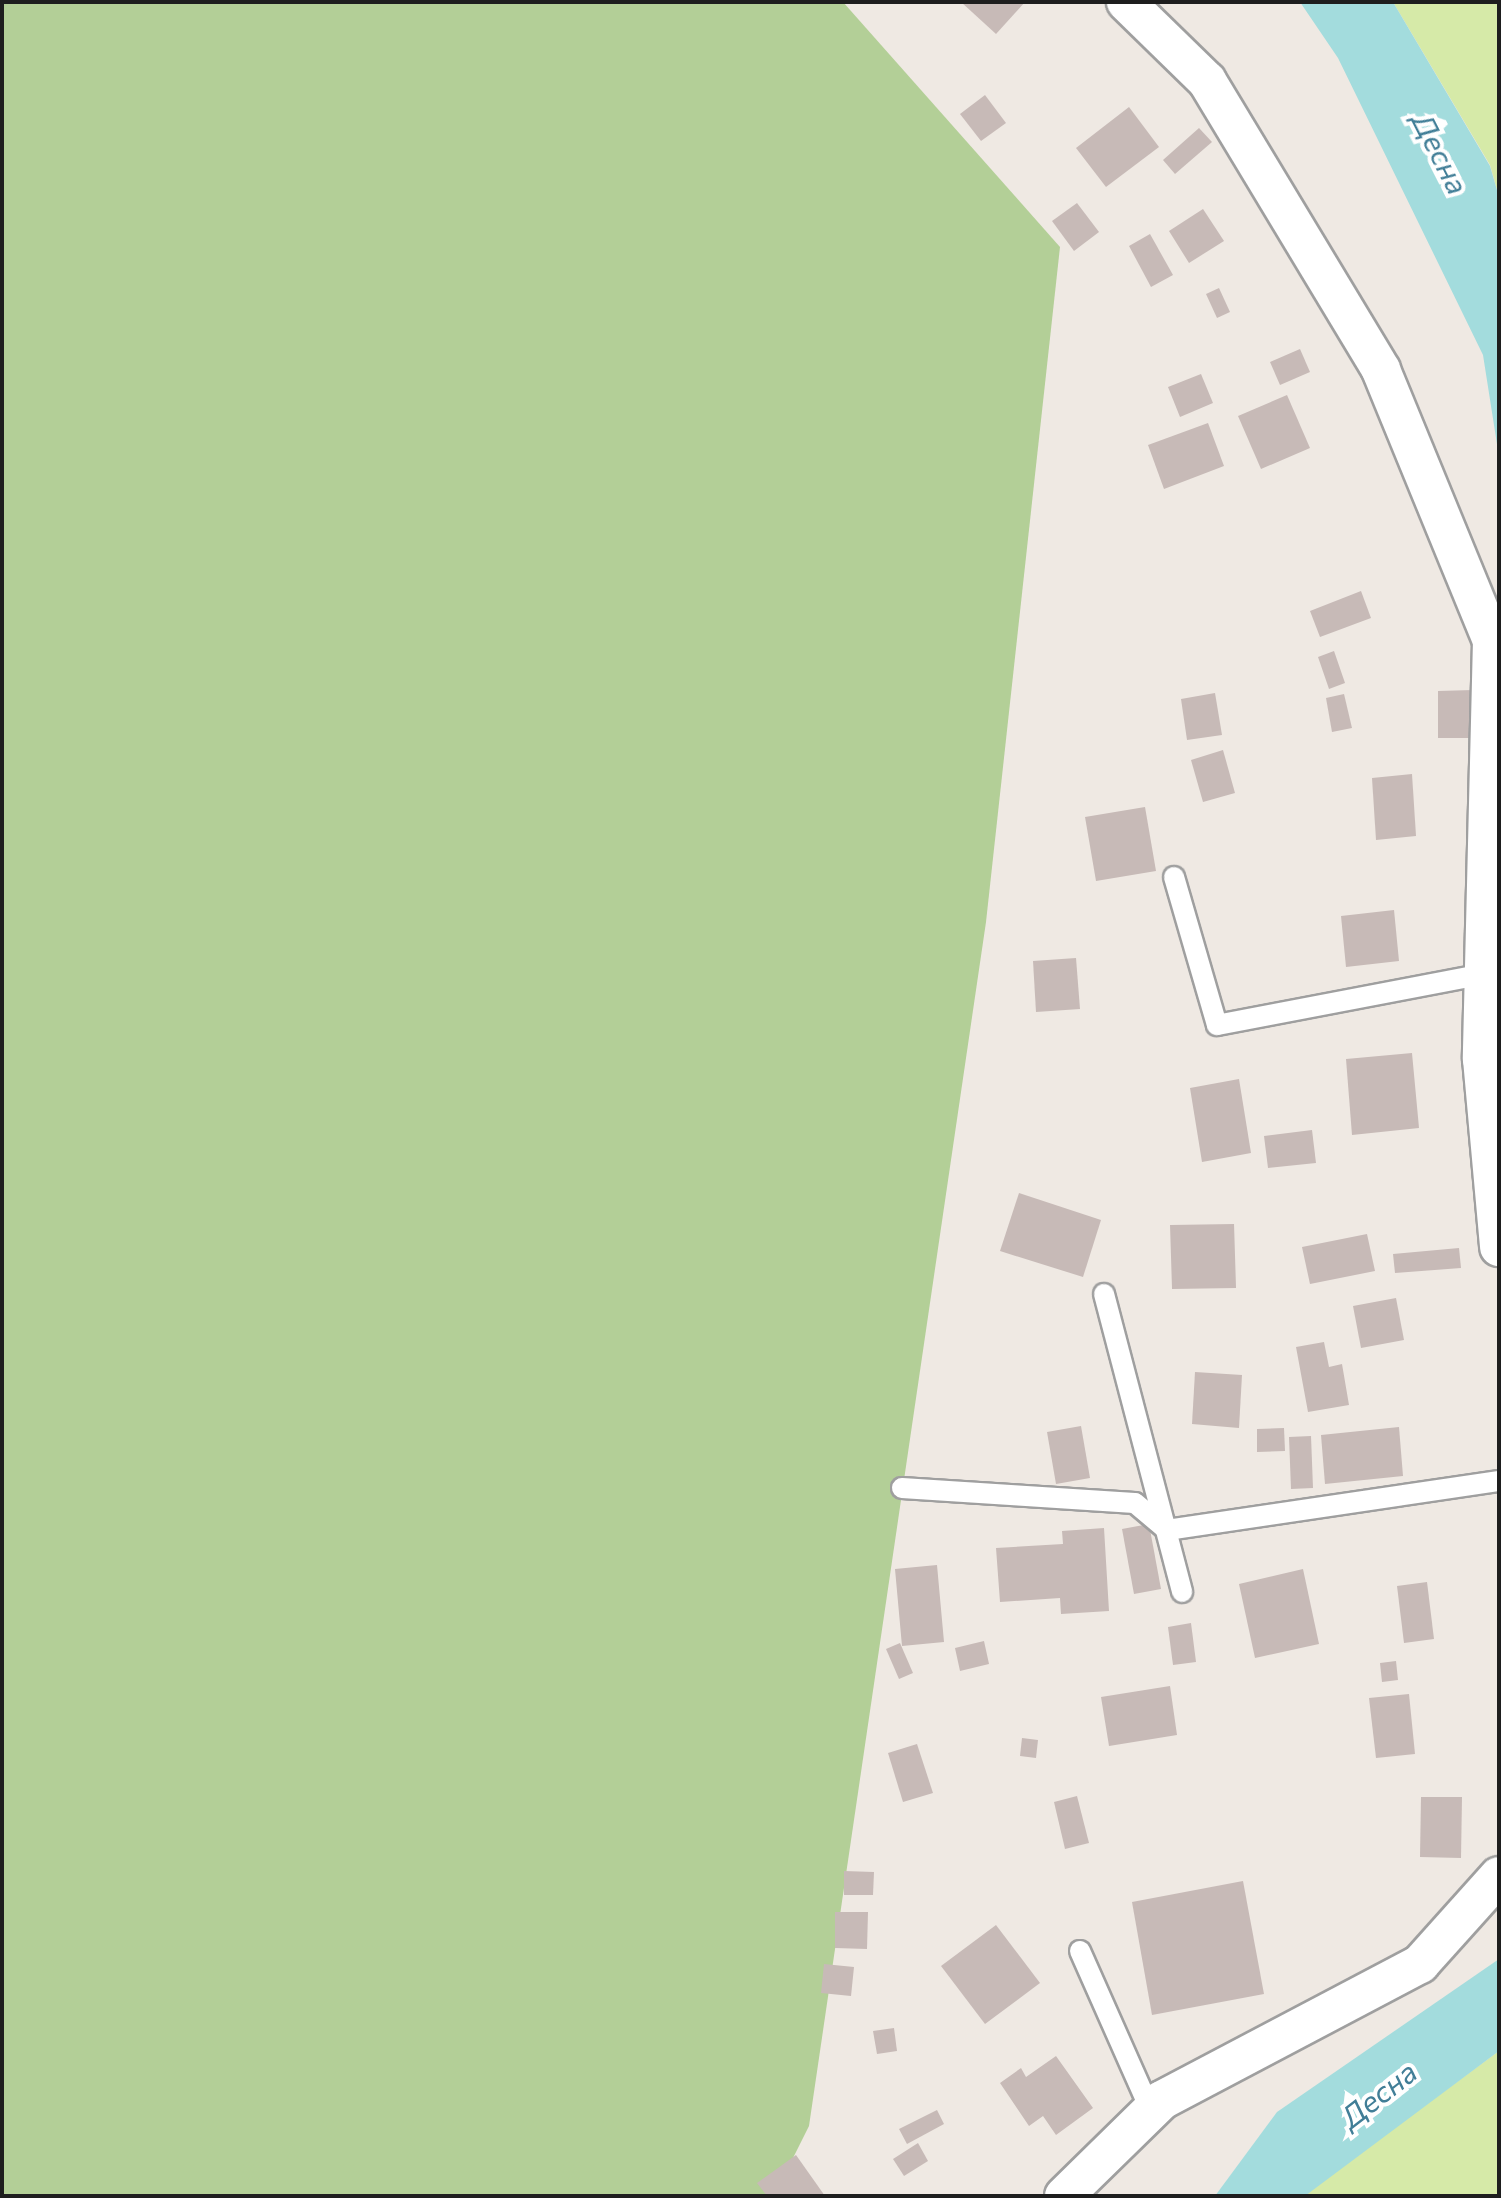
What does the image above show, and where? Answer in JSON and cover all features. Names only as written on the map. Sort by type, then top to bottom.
[{"type":"street","points":[[1126,2],[1207,81],[1381,370],[1492,640],[1482,1059],[1499,1247]]},
{"type":"street","points":[[1064,2196],[1151,2111],[1420,1964],[1499,1876]]},
{"type":"lane","points":[[1174,877],[1217,1025],[1484,974]]},
{"type":"lane","points":[[1104,1294],[1182,1592]]},
{"type":"lane","points":[[902,1488],[1135,1503],[1167,1530],[1499,1481]]},
{"type":"lane","points":[[1080,1951],[1151,2111]]},
{"type":"green space","points":[[2,2],[843,2],[1060,247],[986,922],[809,2126],[774,2196],[2,2196]]},
{"type":"green space","points":[[1393,2],[1499,2],[1499,197],[1490,165]]},
{"type":"green space","points":[[1499,2051],[1499,2196],[1305,2196],[1318,2184]]},
{"type":"water","name":"Десна","points":[[1300,2],[1393,2],[1490,166],[1499,197],[1499,457],[1483,355],[1338,58]]},
{"type":"water","name":"Десна","points":[[1499,1959],[1499,2051],[1305,2196],[1215,2196],[1277,2112]]},
{"type":"building","points":[[961,2],[1025,2],[996,34]]},
{"type":"building","points":[[985,95],[1006,123],[981,141],[960,114]]},
{"type":"building","points":[[1129,107],[1159,147],[1106,187],[1076,148]]},
{"type":"building","points":[[1199,128],[1212,142],[1175,174],[1163,160]]},
{"type":"building","points":[[1077,203],[1099,232],[1074,251],[1052,221]]},
{"type":"building","points":[[1203,209],[1224,241],[1189,263],[1169,231]]},
{"type":"building","points":[[1150,234],[1173,275],[1151,287],[1129,246]]},
{"type":"building","points":[[1219,288],[1230,312],[1217,318],[1206,294]]},
{"type":"building","points":[[1300,349],[1310,372],[1280,385],[1270,362]]},
{"type":"building","points":[[1201,374],[1213,403],[1180,417],[1168,387]]},
{"type":"building","points":[[1287,395],[1310,448],[1261,469],[1238,416]]},
{"type":"building","points":[[1208,423],[1224,466],[1164,489],[1148,445]]},
{"type":"building","points":[[1361,591],[1371,618],[1320,637],[1310,611]]},
{"type":"building","points":[[1334,651],[1345,683],[1329,689],[1318,657]]},
{"type":"building","points":[[1473,690],[1473,738],[1438,738],[1438,691]]},
{"type":"building","points":[[1215,693],[1222,735],[1187,740],[1181,699]]},
{"type":"building","points":[[1344,694],[1352,728],[1332,732],[1326,698]]},
{"type":"building","points":[[1223,750],[1235,793],[1203,802],[1191,760]]},
{"type":"building","points":[[1412,774],[1416,836],[1376,840],[1372,778]]},
{"type":"building","points":[[1145,807],[1156,871],[1096,881],[1085,817]]},
{"type":"building","points":[[1394,910],[1399,961],[1346,967],[1341,916]]},
{"type":"building","points":[[1076,958],[1080,1009],[1036,1012],[1033,961]]},
{"type":"building","points":[[1412,1053],[1419,1128],[1352,1135],[1346,1059]]},
{"type":"building","points":[[1239,1079],[1251,1153],[1202,1162],[1190,1088]]},
{"type":"building","points":[[1312,1130],[1316,1163],[1268,1168],[1264,1136]]},
{"type":"building","points":[[1019,1193],[1101,1220],[1083,1277],[1000,1251]]},
{"type":"building","points":[[1234,1224],[1236,1288],[1172,1289],[1170,1225]]},
{"type":"building","points":[[1367,1234],[1375,1271],[1310,1284],[1302,1247]]},
{"type":"building","points":[[1459,1248],[1461,1268],[1395,1273],[1393,1254]]},
{"type":"building","points":[[1396,1298],[1404,1340],[1361,1348],[1353,1306]]},
{"type":"building","points":[[1324,1342],[1329,1367],[1342,1364],[1349,1405],[1308,1412],[1296,1347]]},
{"type":"building","points":[[1195,1372],[1242,1375],[1239,1428],[1192,1424]]},
{"type":"building","points":[[1081,1426],[1090,1478],[1056,1484],[1047,1432]]},
{"type":"building","points":[[1399,1427],[1403,1476],[1325,1484],[1321,1435]]},
{"type":"building","points":[[1284,1428],[1285,1451],[1257,1452],[1257,1429]]},
{"type":"building","points":[[1311,1436],[1313,1488],[1291,1489],[1289,1437]]},
{"type":"building","points":[[1149,1524],[1161,1589],[1134,1594],[1122,1529]]},
{"type":"building","points":[[1104,1528],[1109,1611],[1061,1614],[1060,1598],[1000,1602],[996,1548],[1063,1544],[1062,1531]]},
{"type":"building","points":[[937,1565],[944,1642],[902,1646],[895,1569]]},
{"type":"building","points":[[1303,1569],[1319,1644],[1255,1658],[1239,1584]]},
{"type":"building","points":[[1427,1582],[1434,1639],[1404,1643],[1397,1586]]},
{"type":"building","points":[[1191,1623],[1196,1662],[1173,1665],[1168,1627]]},
{"type":"building","points":[[984,1641],[989,1664],[960,1671],[955,1648]]},
{"type":"building","points":[[900,1643],[913,1673],[899,1679],[886,1649]]},
{"type":"building","points":[[1396,1661],[1398,1680],[1382,1682],[1380,1663]]},
{"type":"building","points":[[1170,1686],[1177,1735],[1109,1746],[1101,1697]]},
{"type":"building","points":[[1409,1694],[1415,1754],[1376,1758],[1369,1698]]},
{"type":"building","points":[[1022,1738],[1038,1740],[1036,1758],[1020,1756]]},
{"type":"building","points":[[917,1744],[933,1793],[903,1802],[888,1753]]},
{"type":"building","points":[[1077,1796],[1089,1843],[1065,1849],[1054,1802]]},
{"type":"building","points":[[1421,1797],[1462,1797],[1461,1858],[1420,1857]]},
{"type":"building","points":[[844,1871],[874,1872],[873,1895],[844,1895]]},
{"type":"building","points":[[1243,1881],[1264,1994],[1152,2015],[1132,1902]]},
{"type":"building","points":[[835,1912],[868,1912],[867,1949],[835,1948]]},
{"type":"building","points":[[996,1925],[1040,1983],[985,2024],[941,1966]]},
{"type":"building","points":[[824,1964],[854,1967],[851,1996],[821,1993]]},
{"type":"building","points":[[894,2028],[897,2051],[877,2054],[873,2031]]},
{"type":"building","points":[[1056,2056],[1093,2108],[1056,2135],[1043,2116],[1029,2126],[1000,2083],[1021,2068],[1026,2077]]},
{"type":"building","points":[[937,2110],[944,2124],[907,2144],[899,2129]]},
{"type":"building","points":[[918,2143],[928,2161],[904,2176],[893,2159]]},
{"type":"building","points":[[796,2155],[825,2196],[767,2196],[757,2183]]}]
